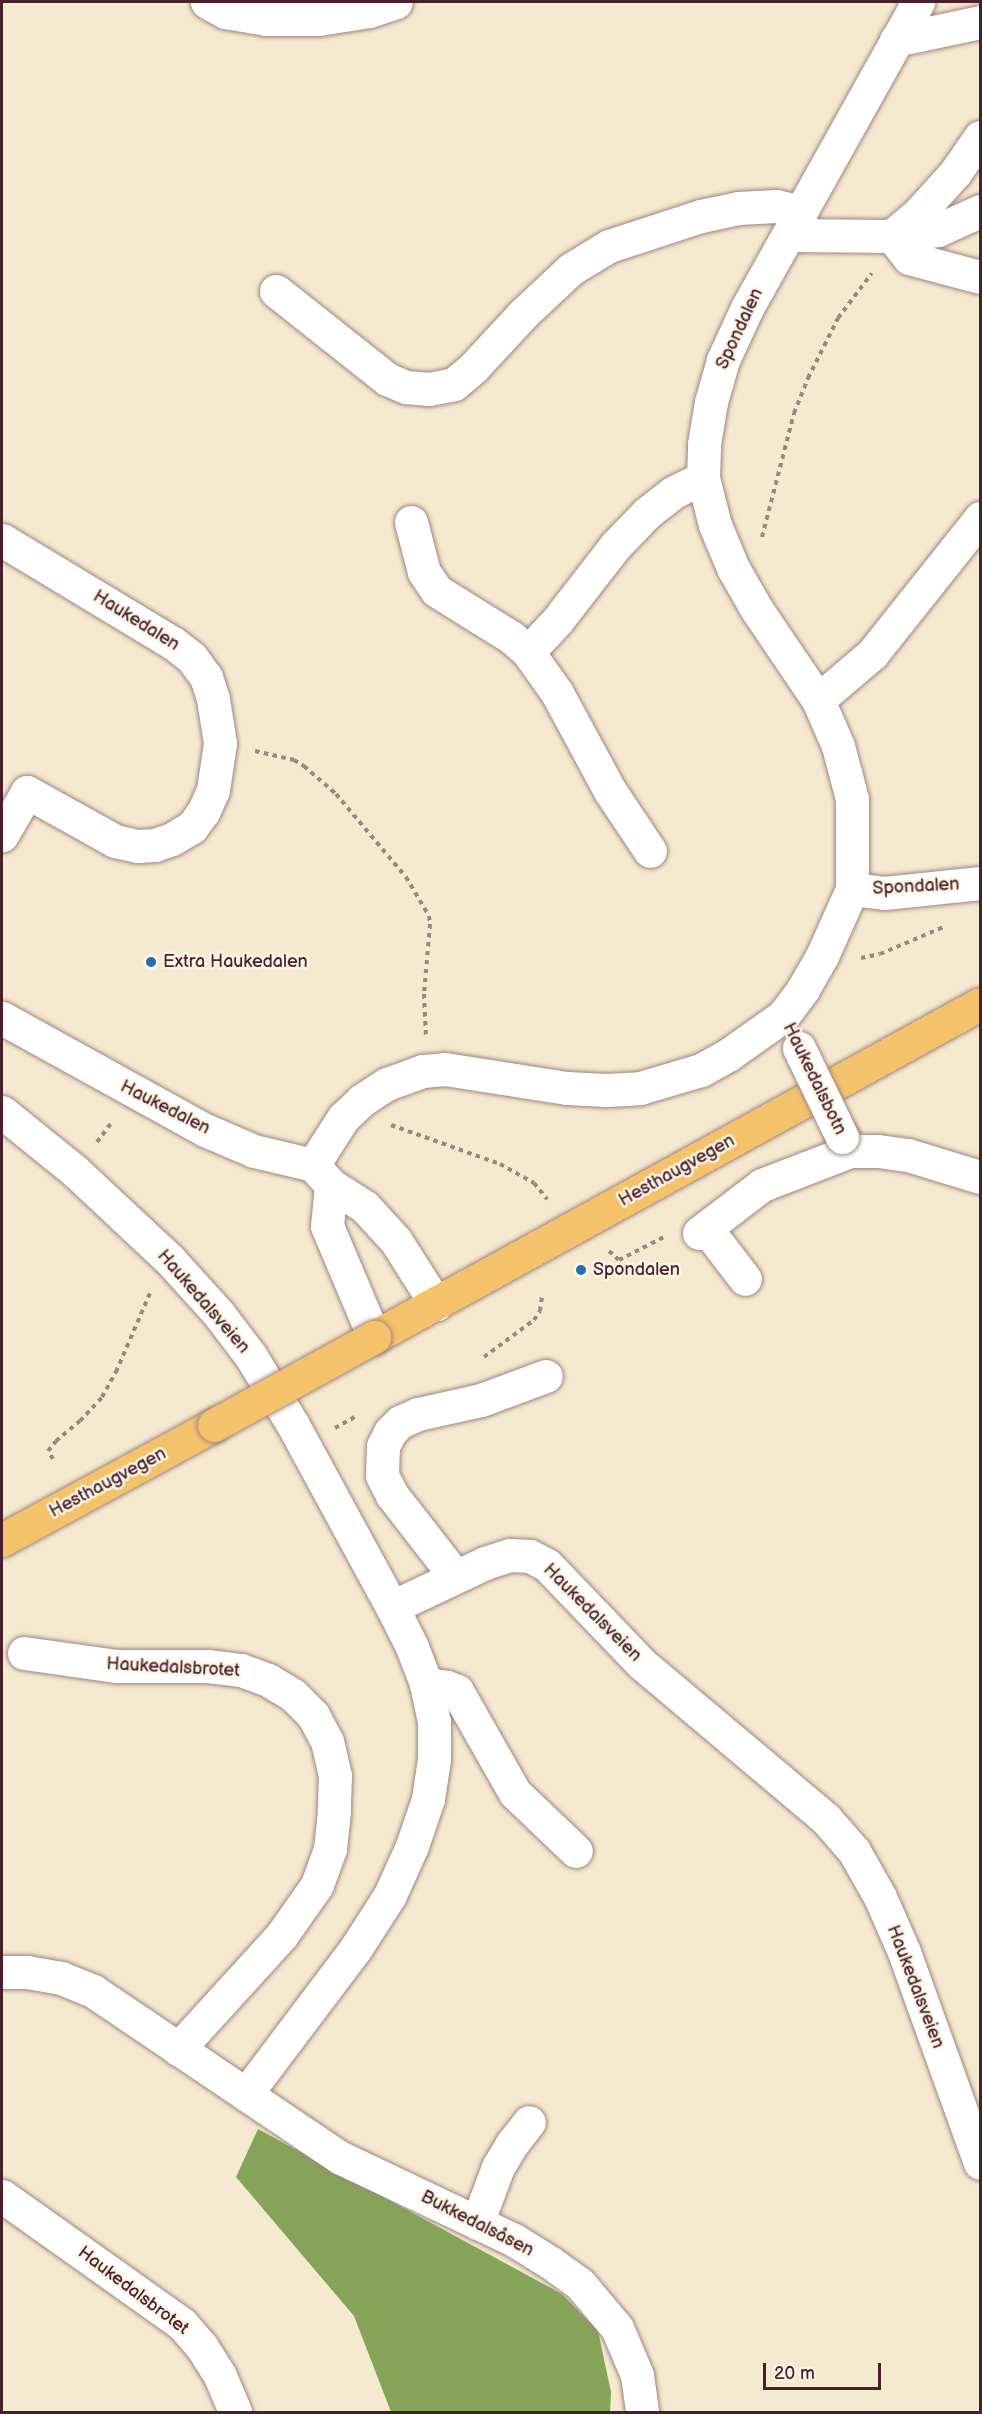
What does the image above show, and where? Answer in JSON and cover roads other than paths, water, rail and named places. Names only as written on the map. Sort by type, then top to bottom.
[{"type":"main road","name":"Hesthaugvegen","points":[[2,1540],[981,1004]]},
{"type":"street","points":[[207,2],[225,12],[266,19],[319,20],[369,11],[396,2]]},
{"type":"street","name":"Spondalen","points":[[322,1175],[343,1118],[362,1100],[406,1076],[445,1069],[567,1088],[640,1088],[701,1070],[728,1055],[783,1016],[804,989],[817,964],[852,889],[852,799],[838,746],[818,700],[757,610],[733,568],[715,525],[703,478],[707,423],[723,360],[747,308],[918,2]]},
{"type":"street","points":[[896,40],[981,22]]},
{"type":"street","points":[[892,236],[918,214],[955,173],[981,137]]},
{"type":"street","points":[[276,291],[387,379],[406,387],[429,389],[454,384],[473,368],[524,313],[571,270],[609,246],[670,225],[738,208],[776,206],[795,224],[892,236],[938,230],[981,211]]},
{"type":"street","points":[[892,236],[909,258],[981,277]]},
{"type":"street","points":[[528,652],[557,621],[616,544],[646,513],[675,492],[703,478]]},
{"type":"street","points":[[818,700],[872,654],[981,518]]},
{"type":"street","points":[[411,522],[424,572],[437,591],[511,637],[528,652],[556,693],[610,791],[650,850]]},
{"type":"street","name":"Haukedalen","points":[[2,540],[173,643],[192,658],[206,677],[213,699],[220,743],[213,790],[203,812],[192,827],[172,839],[155,845],[137,846],[115,841],[27,792],[2,834]]},
{"type":"street","name":"Spondalen","points":[[852,889],[884,893],[981,883]]},
{"type":"street","name":"Haukedalsbotn","points":[[783,1016],[846,1144],[908,1155],[981,1177]]},
{"type":"street","name":"Haukedalen","points":[[2,1018],[205,1130],[254,1151],[322,1175],[365,1207],[396,1241],[436,1304]]},
{"type":"street","name":"Haukedalsveien","points":[[2,1112],[76,1172],[170,1260],[218,1313],[250,1355],[293,1425],[392,1607],[485,1563],[510,1555],[530,1556],[548,1565],[642,1664],[826,1819],[854,1851],[880,1898],[904,1952],[981,2163]]},
{"type":"street","points":[[745,1279],[703,1231],[762,1185],[846,1144]]},
{"type":"street","points":[[322,1175],[327,1226],[374,1337]]},
{"type":"street","points":[[455,1576],[392,1495],[382,1475],[383,1446],[390,1432],[400,1422],[418,1414],[481,1400],[546,1376]]},
{"type":"street","points":[[2,1972],[27,1972],[61,1978],[93,1991],[246,2094],[356,1948],[390,1895],[412,1846],[428,1799],[434,1759],[434,1721],[426,1684],[412,1647],[392,1607]]},
{"type":"street","name":"Haukedalsbrotet","points":[[24,1653],[117,1666],[208,1666],[241,1670],[268,1680],[293,1695],[313,1715],[327,1741],[335,1775],[334,1811],[330,1849],[317,1885],[281,1936],[178,2049]]},
{"type":"street","points":[[426,1684],[447,1687],[457,1692],[515,1793],[576,1851]]},
{"type":"street","name":"Bukkedalsåsen","points":[[246,2094],[339,2157],[514,2240],[580,2284],[617,2328],[634,2367],[642,2412]]},
{"type":"street","points":[[477,2223],[498,2167],[529,2122]]},
{"type":"street","name":"Haukedalsbrotet","points":[[2,2196],[182,2324],[202,2347],[220,2376],[235,2412]]},
{"type":"place","name":"Extra Haukedalen","points":[[151,962]]},
{"type":"place","name":"Spondalen","points":[[581,1270]]}]
